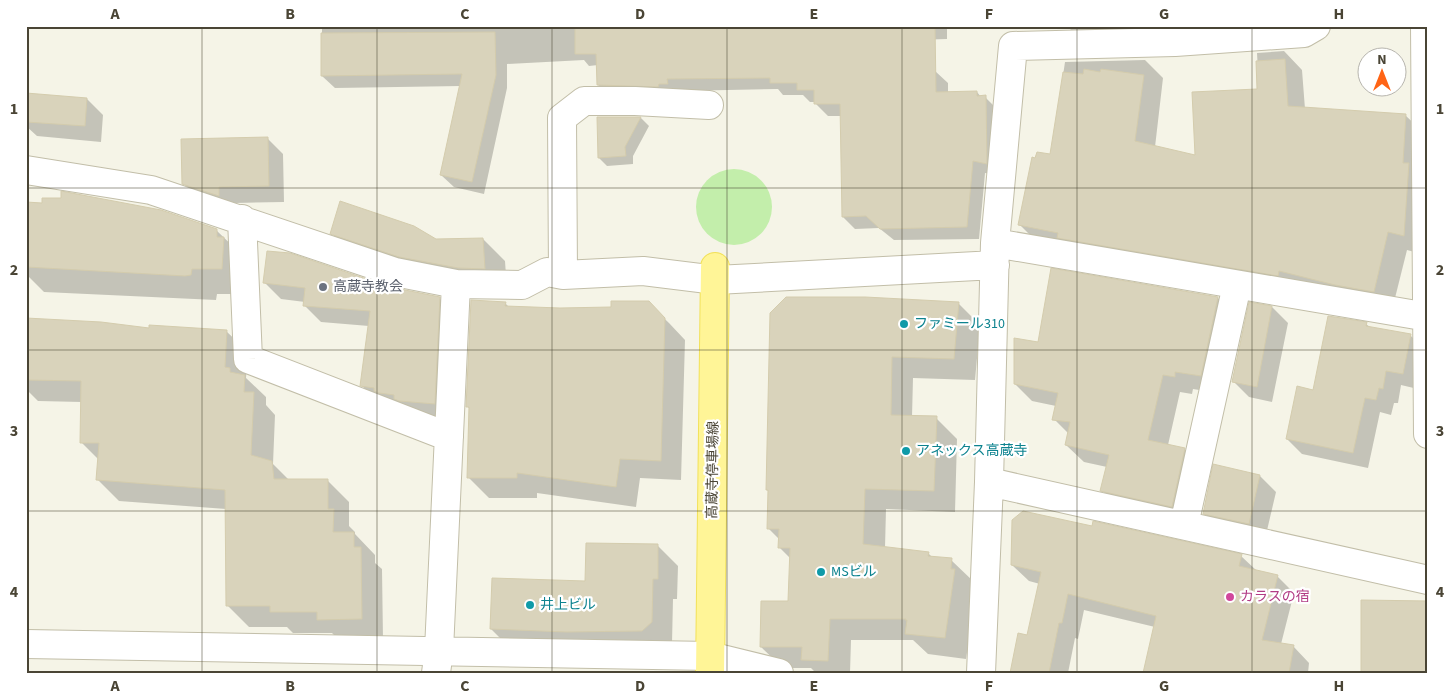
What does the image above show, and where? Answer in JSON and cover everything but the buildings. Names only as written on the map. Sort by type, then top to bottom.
[{"type":"main road","name":"高蔵寺停車場線","points":[[710,664],[715,273]]},
{"type":"street","points":[[981,673],[989,482],[995,254],[1013,46],[1174,42],[1304,33],[1316,26]]},
{"type":"street","points":[[1425,26],[1428,434]]},
{"type":"street","points":[[563,275],[562,118],[584,100],[709,105]]},
{"type":"street","points":[[26,170],[151,190],[395,272],[456,284],[522,285],[547,272],[563,275],[643,271],[715,273],[995,254],[1237,285],[1427,317]]},
{"type":"street","points":[[242,219],[248,359],[450,437]]},
{"type":"street","points":[[438,661],[456,284]]},
{"type":"street","points":[[1184,526],[1237,285]]},
{"type":"street","points":[[989,482],[1428,580]]},
{"type":"street","points":[[26,644],[438,661],[710,664],[779,673]]},
{"type":"green space","points":[[734,169],[748,172],[761,180],[769,193],[772,207],[769,221],[761,234],[748,242],[734,245],[720,242],[707,234],[699,221],[696,207],[699,193],[707,180],[720,172]]},
{"type":"place","name":"高蔵寺教会","points":[[323,287]]},
{"type":"place","name":"ファミール310","points":[[904,324]]},
{"type":"place","name":"アネックス高蔵寺","points":[[906,451]]},
{"type":"place","name":"MSビル","points":[[821,572]]},
{"type":"place","name":"カラスの宿","points":[[1230,597]]},
{"type":"place","name":"井上ビル","points":[[530,605]]}]
